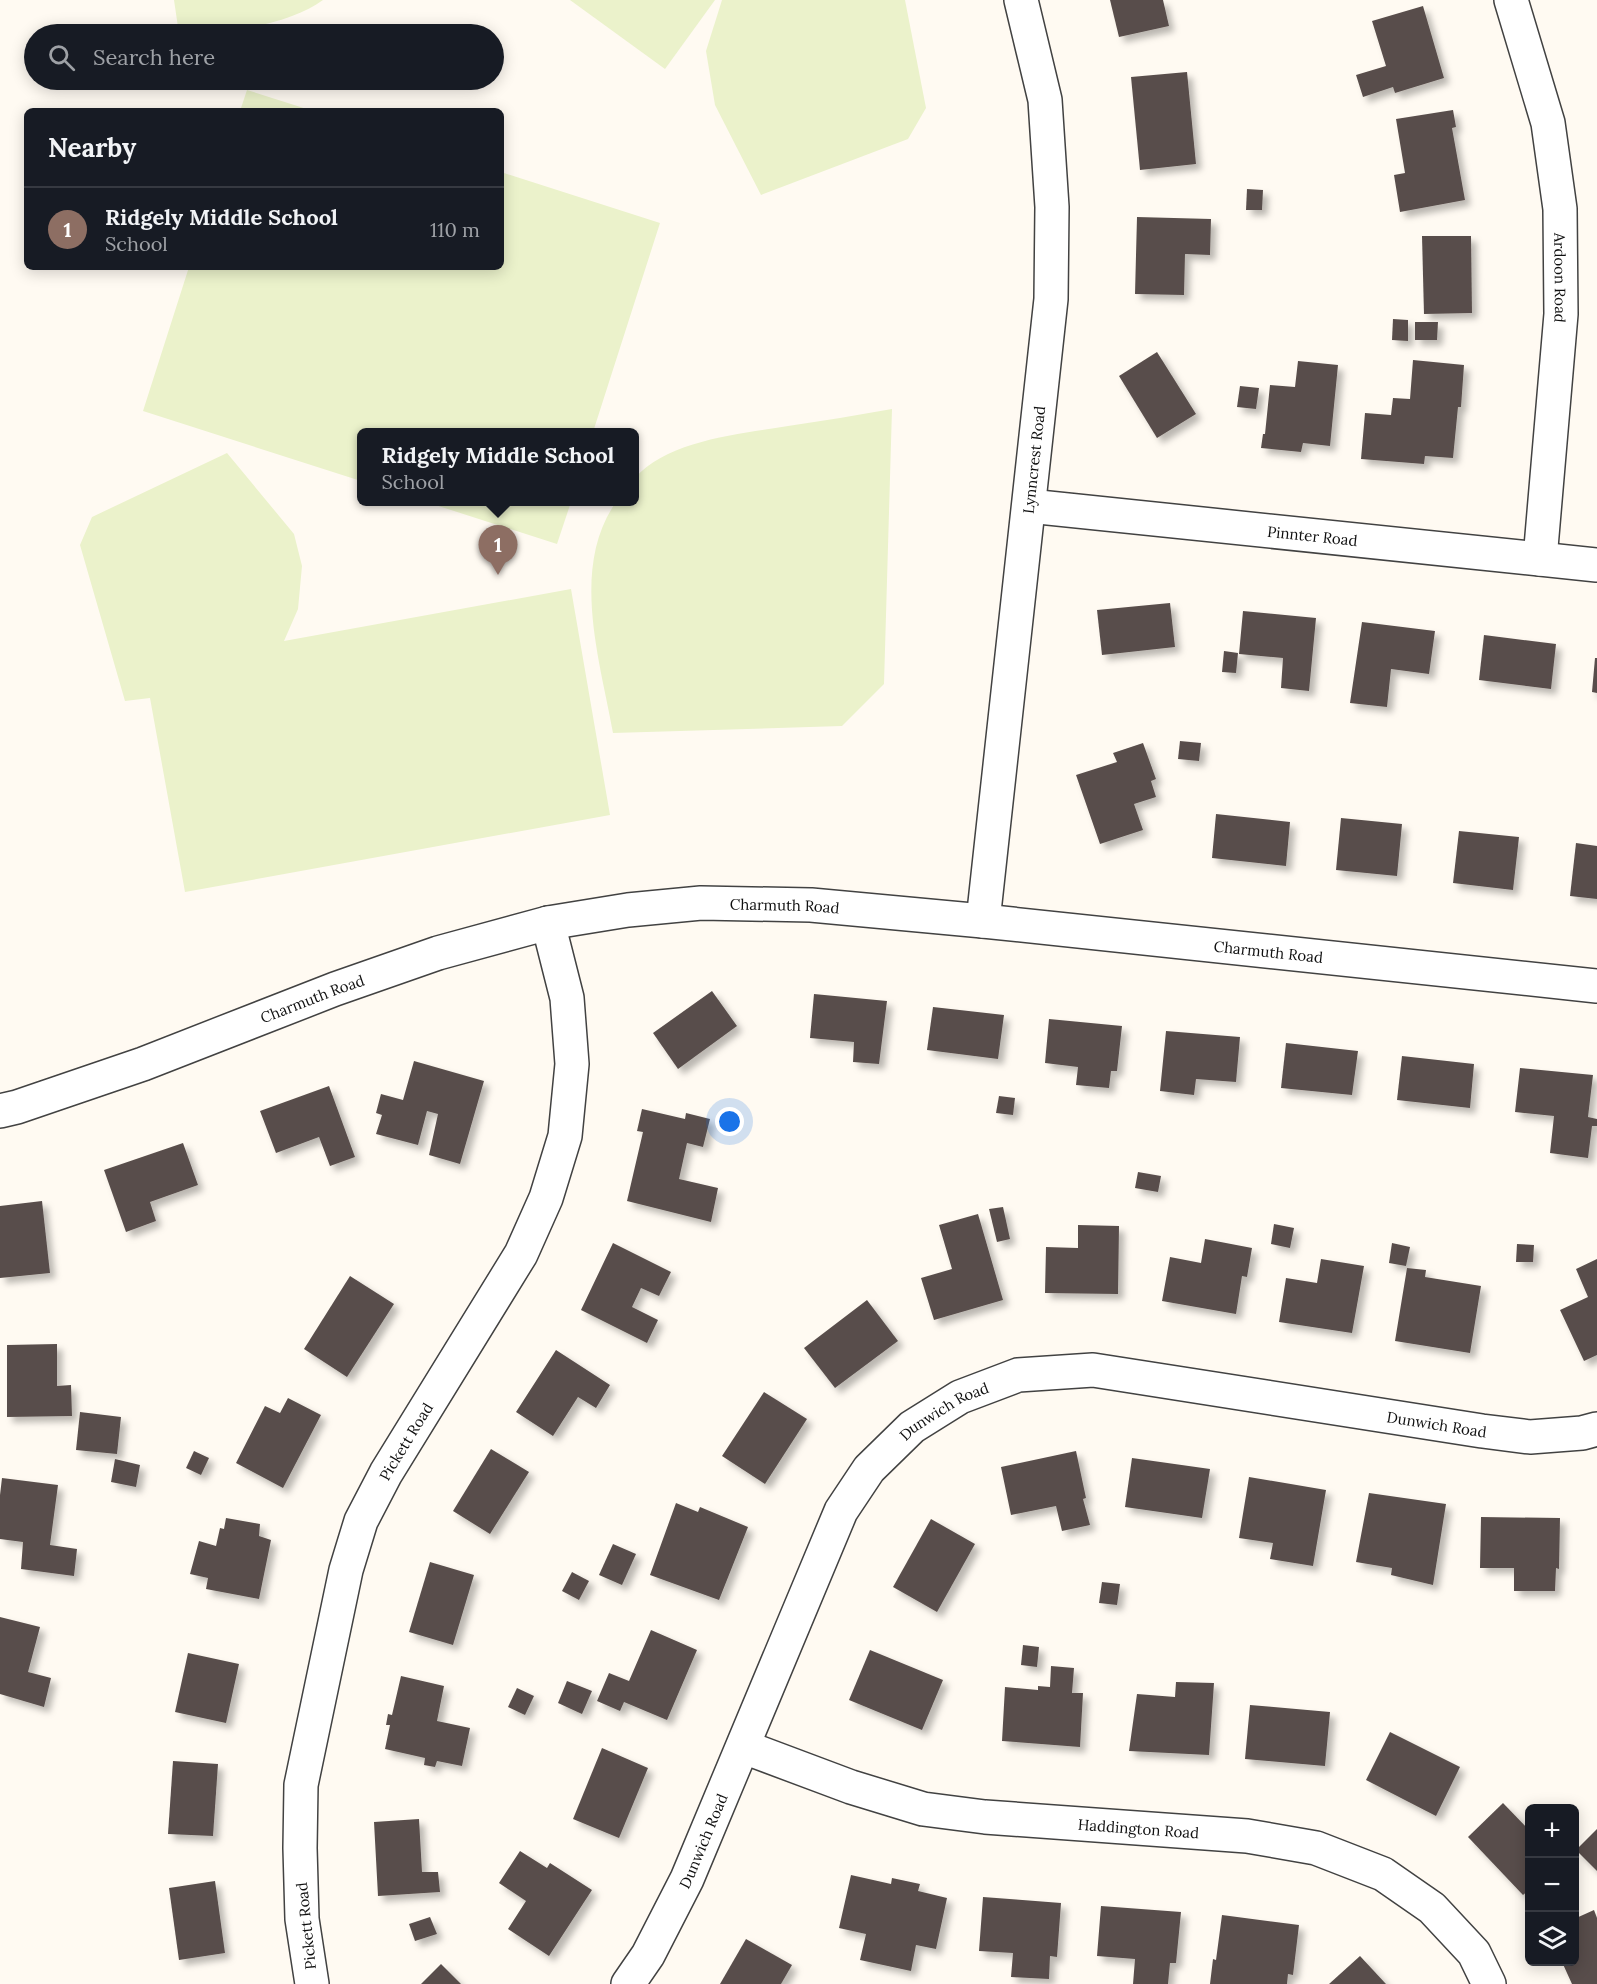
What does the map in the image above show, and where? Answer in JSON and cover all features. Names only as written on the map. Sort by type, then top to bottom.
[{"type":"street","name":"Lynncrest Road","points":[[983,921],[1051,299],[1052,207],[1045,100],[1021,0]]},
{"type":"street","name":"Ardoon Road","points":[[1511,0],[1548,123],[1560,209],[1561,314],[1540,559]]},
{"type":"street","name":"Pinnter Road","points":[[1029,506],[1597,565]]},
{"type":"street","name":"Charmuth Road","points":[[0,1111],[143,1064],[335,988],[438,953],[548,923],[628,910],[701,903],[811,905],[1597,986]]},
{"type":"street","name":"Pickett Road","points":[[312,1984],[302,1919],[301,1785],[346,1570],[361,1521],[386,1473],[520,1254],[546,1198],[565,1136],[572,1064],[567,998],[548,923]]},
{"type":"street","name":"Dunwich Road","points":[[628,1984],[648,1955],[687,1879],[841,1511],[869,1469],[912,1427],[960,1397],[1018,1375],[1093,1370],[1530,1437],[1597,1429]]},
{"type":"street","name":"Haddington Road","points":[[744,1747],[851,1787],[923,1809],[985,1817],[1247,1836],[1316,1848],[1383,1874],[1432,1908],[1474,1953],[1489,1984]]},
{"type":"green space","points":[[174,0],[323,0],[309,9],[266,24],[178,24]]},
{"type":"green space","points":[[570,0],[715,0],[665,69]]},
{"type":"green space","points":[[722,0],[905,0],[926,108],[908,139],[761,195],[715,105],[706,51]]},
{"type":"green space","points":[[247,90],[304,108],[241,108]]},
{"type":"green space","points":[[504,173],[660,223],[594,428],[357,428],[357,480],[143,411],[188,270],[504,270]]},
{"type":"green space","points":[[892,409],[884,684],[842,726],[613,733],[596,645],[591,585],[594,556],[602,528],[614,506],[639,506],[639,474],[649,465],[685,447],[748,432]]},
{"type":"green space","points":[[227,453],[294,534],[302,566],[298,609],[284,641],[571,589],[610,815],[185,892],[150,698],[125,701],[80,545],[92,517]]},
{"type":"green space","points":[[438,506],[570,506],[557,544]]},
{"type":"building","points":[[1110,0],[1163,0],[1169,26],[1119,37]]},
{"type":"building","points":[[1423,6],[1444,78],[1395,93],[1393,87],[1363,97],[1356,75],[1386,66],[1372,21]]},
{"type":"building","points":[[1187,72],[1196,164],[1140,170],[1131,77]]},
{"type":"building","points":[[1453,110],[1456,127],[1452,128],[1465,200],[1400,212],[1394,175],[1405,173],[1396,119]]},
{"type":"building","points":[[1247,189],[1263,190],[1262,210],[1246,210]]},
{"type":"building","points":[[1137,217],[1211,219],[1210,255],[1185,254],[1184,295],[1135,294]]},
{"type":"building","points":[[1422,236],[1471,236],[1472,313],[1424,314]]},
{"type":"building","points":[[1393,319],[1408,320],[1408,341],[1392,340]]},
{"type":"building","points":[[1415,322],[1438,322],[1437,340],[1415,340]]},
{"type":"building","points":[[1157,352],[1196,414],[1157,438],[1119,376]]},
{"type":"building","points":[[1413,360],[1464,365],[1461,407],[1458,407],[1453,458],[1425,456],[1424,464],[1361,459],[1365,413],[1391,415],[1393,398],[1410,399]]},
{"type":"building","points":[[1298,361],[1338,365],[1330,446],[1303,443],[1301,452],[1261,448],[1263,434],[1265,434],[1270,385],[1295,387]]},
{"type":"building","points":[[1240,386],[1259,388],[1256,409],[1237,407]]},
{"type":"building","points":[[1170,603],[1175,647],[1102,655],[1097,610]]},
{"type":"building","points":[[1243,611],[1316,618],[1309,691],[1281,688],[1283,658],[1239,654]]},
{"type":"building","points":[[1362,622],[1435,631],[1429,674],[1391,669],[1387,707],[1350,703]]},
{"type":"building","points":[[1484,635],[1556,644],[1551,689],[1479,680]]},
{"type":"building","points":[[1224,651],[1238,653],[1236,673],[1222,672]]},
{"type":"building","points":[[1595,658],[1597,658],[1597,693],[1592,692]]},
{"type":"building","points":[[1180,741],[1201,743],[1199,761],[1178,759]]},
{"type":"building","points":[[1143,743],[1156,779],[1151,781],[1156,797],[1134,804],[1143,830],[1100,844],[1076,775],[1117,762],[1113,753]]},
{"type":"building","points":[[1216,814],[1290,822],[1286,866],[1212,858]]},
{"type":"building","points":[[1341,818],[1402,824],[1397,876],[1336,870]]},
{"type":"building","points":[[1459,831],[1519,837],[1513,890],[1453,883]]},
{"type":"building","points":[[1576,843],[1597,846],[1597,899],[1570,896]]},
{"type":"building","points":[[712,991],[737,1026],[678,1069],[653,1033]]},
{"type":"building","points":[[814,994],[887,1001],[879,1064],[853,1062],[854,1042],[810,1038]]},
{"type":"building","points":[[933,1007],[1004,1015],[998,1059],[927,1050]]},
{"type":"building","points":[[1049,1019],[1122,1026],[1117,1071],[1111,1071],[1109,1088],[1076,1085],[1078,1067],[1045,1063]]},
{"type":"building","points":[[1166,1031],[1240,1037],[1236,1082],[1196,1079],[1194,1095],[1160,1091]]},
{"type":"building","points":[[1286,1043],[1358,1051],[1352,1095],[1281,1088]]},
{"type":"building","points":[[1402,1056],[1474,1064],[1470,1108],[1397,1100]]},
{"type":"building","points":[[414,1061],[484,1081],[460,1164],[429,1155],[438,1114],[427,1111],[418,1145],[376,1134],[382,1115],[376,1113],[381,1094],[403,1100]]},
{"type":"building","points":[[1520,1068],[1593,1075],[1588,1117],[1597,1119],[1597,1126],[1592,1126],[1588,1158],[1550,1153],[1554,1116],[1515,1112]]},
{"type":"building","points":[[329,1086],[355,1157],[330,1166],[319,1137],[276,1153],[260,1111]]},
{"type":"building","points":[[999,1096],[1015,1098],[1013,1115],[996,1113]]},
{"type":"building","points":[[642,1109],[685,1119],[686,1113],[710,1119],[703,1147],[687,1143],[679,1179],[718,1188],[711,1222],[627,1201],[643,1132],[637,1131]]},
{"type":"building","points":[[183,1143],[198,1185],[150,1202],[156,1221],[126,1232],[104,1170]]},
{"type":"building","points":[[1138,1172],[1161,1176],[1158,1192],[1135,1188]]},
{"type":"building","points":[[42,1201],[50,1273],[0,1278],[0,1206]]},
{"type":"building","points":[[1003,1207],[1010,1239],[997,1242],[989,1209]]},
{"type":"building","points":[[978,1214],[1003,1300],[934,1320],[921,1278],[952,1269],[939,1225]]},
{"type":"building","points":[[1274,1224],[1294,1228],[1290,1248],[1271,1244]]},
{"type":"building","points":[[1078,1225],[1119,1226],[1118,1294],[1045,1293],[1046,1247],[1078,1248]]},
{"type":"building","points":[[1205,1239],[1252,1248],[1247,1277],[1242,1276],[1236,1314],[1162,1301],[1170,1257],[1201,1263]]},
{"type":"building","points":[[613,1243],[671,1272],[659,1296],[641,1288],[632,1307],[658,1320],[647,1343],[581,1310]]},
{"type":"building","points":[[1392,1243],[1410,1247],[1406,1266],[1389,1263]]},
{"type":"building","points":[[1517,1244],[1534,1245],[1533,1262],[1516,1262]]},
{"type":"building","points":[[1321,1259],[1364,1266],[1352,1333],[1279,1322],[1286,1278],[1317,1283]]},
{"type":"building","points":[[1597,1259],[1597,1355],[1584,1361],[1560,1310],[1588,1297],[1576,1269]]},
{"type":"building","points":[[1407,1268],[1426,1270],[1425,1277],[1481,1286],[1470,1353],[1395,1341]]},
{"type":"building","points":[[350,1276],[394,1304],[347,1377],[304,1349]]},
{"type":"building","points":[[867,1300],[898,1341],[835,1388],[804,1348]]},
{"type":"building","points":[[57,1344],[57,1386],[71,1385],[72,1416],[7,1417],[7,1345]]},
{"type":"building","points":[[556,1350],[610,1385],[596,1408],[578,1397],[553,1436],[516,1412]]},
{"type":"building","points":[[764,1392],[807,1419],[765,1484],[722,1456]]},
{"type":"building","points":[[288,1398],[321,1415],[283,1488],[236,1463],[265,1406],[280,1413]]},
{"type":"building","points":[[80,1412],[121,1417],[117,1454],[76,1450]]},
{"type":"building","points":[[491,1449],[529,1472],[490,1534],[453,1511]]},
{"type":"building","points":[[194,1451],[209,1458],[201,1475],[186,1468]]},
{"type":"building","points":[[1076,1451],[1086,1498],[1083,1499],[1090,1525],[1062,1531],[1056,1506],[1011,1515],[1001,1467]]},
{"type":"building","points":[[1132,1458],[1210,1469],[1202,1518],[1125,1507]]},
{"type":"building","points":[[115,1459],[140,1465],[136,1487],[111,1482]]},
{"type":"building","points":[[1249,1477],[1326,1490],[1313,1566],[1270,1559],[1273,1543],[1239,1538]]},
{"type":"building","points":[[2,1478],[58,1485],[50,1545],[77,1549],[74,1576],[21,1569],[23,1542],[0,1539]]},
{"type":"building","points":[[1369,1493],[1446,1504],[1433,1585],[1391,1575],[1392,1568],[1356,1562]]},
{"type":"building","points":[[676,1503],[698,1512],[700,1507],[748,1527],[719,1600],[650,1575]]},
{"type":"building","points":[[1481,1517],[1560,1518],[1559,1569],[1556,1568],[1555,1591],[1514,1591],[1514,1568],[1480,1568]]},
{"type":"building","points":[[226,1518],[260,1524],[259,1536],[271,1540],[259,1599],[206,1589],[208,1578],[190,1574],[199,1541],[216,1546],[220,1528],[224,1529]]},
{"type":"building","points":[[931,1519],[975,1544],[937,1612],[893,1587]]},
{"type":"building","points":[[613,1544],[636,1554],[622,1585],[599,1575]]},
{"type":"building","points":[[430,1562],[474,1575],[453,1645],[409,1632]]},
{"type":"building","points":[[572,1572],[589,1581],[579,1600],[562,1591]]},
{"type":"building","points":[[1102,1582],[1120,1584],[1117,1605],[1099,1603]]},
{"type":"building","points":[[0,1617],[40,1627],[28,1672],[51,1678],[44,1707],[0,1694]]},
{"type":"building","points":[[651,1630],[697,1650],[667,1720],[624,1702],[620,1711],[597,1701],[609,1673],[629,1681]]},
{"type":"building","points":[[1023,1645],[1039,1647],[1037,1667],[1021,1665]]},
{"type":"building","points":[[870,1650],[943,1680],[922,1730],[849,1700]]},
{"type":"building","points":[[188,1653],[239,1664],[226,1723],[175,1712]]},
{"type":"building","points":[[1051,1666],[1074,1668],[1072,1693],[1083,1693],[1080,1747],[1002,1741],[1005,1687],[1038,1690],[1038,1686],[1050,1687]]},
{"type":"building","points":[[401,1676],[444,1686],[437,1721],[470,1728],[462,1766],[437,1761],[435,1767],[424,1765],[425,1758],[385,1749],[390,1725],[386,1725],[388,1714],[392,1715]]},
{"type":"building","points":[[567,1681],[592,1691],[582,1714],[558,1703]]},
{"type":"building","points":[[1176,1682],[1214,1683],[1209,1755],[1129,1751],[1137,1694],[1175,1697]]},
{"type":"building","points":[[517,1688],[534,1696],[525,1715],[508,1707]]},
{"type":"building","points":[[1250,1705],[1330,1712],[1325,1766],[1245,1759]]},
{"type":"building","points":[[1390,1732],[1460,1767],[1436,1816],[1366,1780]]},
{"type":"building","points":[[602,1748],[648,1768],[619,1838],[573,1819]]},
{"type":"building","points":[[173,1761],[218,1764],[213,1836],[168,1834]]},
{"type":"building","points":[[1503,1803],[1525,1826],[1525,1893],[1523,1895],[1468,1837]]},
{"type":"building","points":[[419,1819],[422,1872],[438,1872],[440,1892],[378,1896],[374,1822]]},
{"type":"building","points":[[1597,1829],[1597,1871],[1579,1853],[1579,1847]]},
{"type":"building","points":[[520,1851],[547,1868],[550,1863],[592,1890],[549,1956],[508,1929],[526,1901],[499,1883]]},
{"type":"building","points":[[851,1875],[891,1884],[892,1878],[920,1884],[918,1891],[947,1898],[936,1949],[916,1945],[911,1971],[860,1960],[866,1934],[839,1928]]},
{"type":"building","points":[[215,1881],[225,1953],[179,1960],[169,1888]]},
{"type":"building","points":[[983,1897],[1061,1903],[1057,1957],[1050,1956],[1049,1979],[1011,1977],[1013,1953],[979,1951]]},
{"type":"building","points":[[1101,1906],[1181,1912],[1176,1963],[1170,1963],[1168,1984],[1133,1984],[1135,1959],[1097,1956]]},
{"type":"building","points":[[1594,1910],[1597,1918],[1597,1984],[1572,1984],[1564,1966],[1579,1966],[1579,1917]]},
{"type":"building","points":[[1222,1915],[1299,1925],[1293,1975],[1288,1974],[1287,1984],[1210,1984]]},
{"type":"building","points":[[430,1917],[437,1934],[415,1941],[409,1924]]},
{"type":"building","points":[[746,1939],[792,1965],[781,1984],[720,1984]]},
{"type":"building","points":[[1360,1956],[1386,1984],[1329,1984]]},
{"type":"building","points":[[441,1964],[461,1984],[421,1984]]},
{"type":"place","name":"Ridgely Middle School","points":[[498,575]]}]
